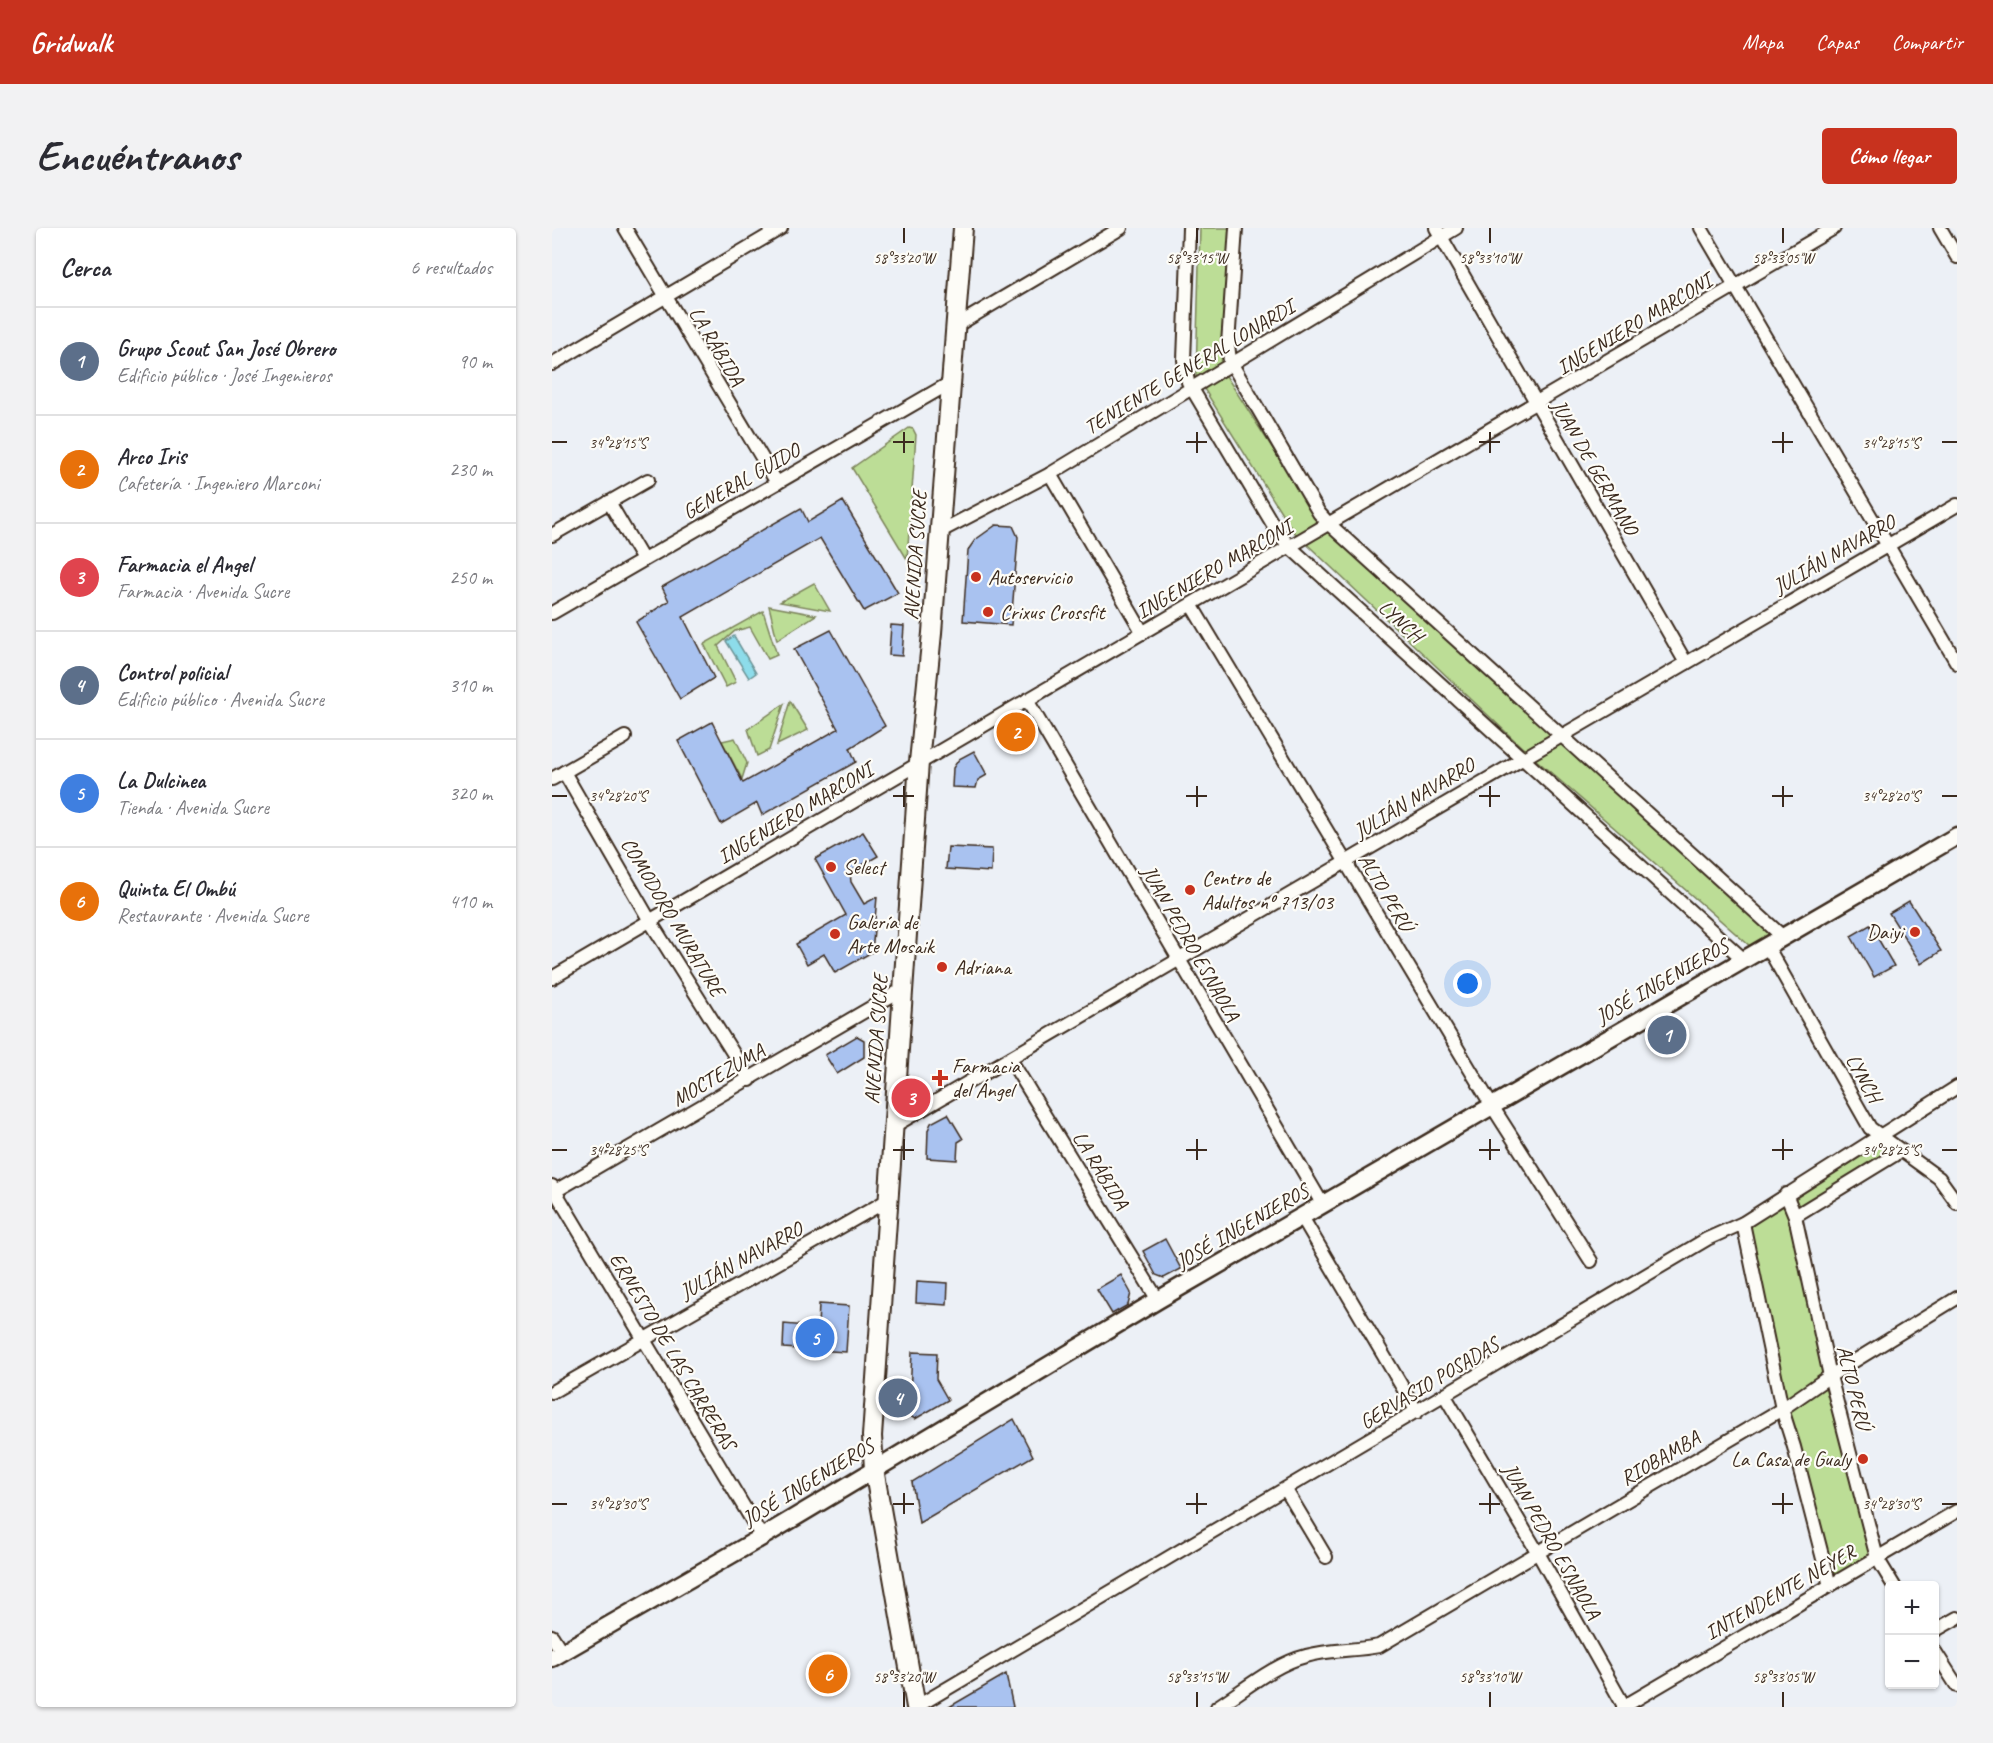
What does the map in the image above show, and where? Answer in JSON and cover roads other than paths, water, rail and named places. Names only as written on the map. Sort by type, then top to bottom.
[{"type":"main road","name":"AVENIDA SUCRE","points":[[916,1707],[874,1469],[872,1426],[919,762],[963,228]]},
{"type":"street","name":"LA RÁBIDA","points":[[625,228],[777,483]]},
{"type":"street","points":[[552,364],[782,228]]},
{"type":"street","points":[[954,327],[1121,228]]},
{"type":"street","name":"LYNCH","points":[[1190,228],[1184,360],[1191,389],[1278,533],[1290,547],[1743,959]]},
{"type":"street","name":"LYNCH","points":[[1236,228],[1228,344],[1232,365],[1319,513],[1783,937]]},
{"type":"street","name":"TENIENTE GENERAL LONARDI","points":[[939,532],[1050,474],[1232,365],[1439,232],[1456,228]]},
{"type":"street","points":[[1701,228],[1957,663]]},
{"type":"street","name":"INGENIERO MARCONI","points":[[552,978],[1834,228]]},
{"type":"street","points":[[1940,228],[1957,257]]},
{"type":"street","name":"JUAN DE GERMANO","points":[[1439,232],[1686,663]]},
{"type":"street","name":"GENERAL GUIDO","points":[[552,613],[950,383]]},
{"type":"street","points":[[1050,474],[1143,633]]},
{"type":"street","points":[[552,535],[648,480]]},
{"type":"street","points":[[609,502],[644,560]]},
{"type":"street","name":"JULIÁN NAVARRO","points":[[892,1127],[1561,734],[1957,505]]},
{"type":"street","name":"ALTO PERÚ","points":[[1191,606],[1492,1106],[1591,1261]]},
{"type":"street","name":"JUAN PEDRO ESNAOLA","points":[[1027,700],[1323,1205]]},
{"type":"street","points":[[552,779],[625,737]]},
{"type":"street","name":"COMODORO MURATURE","points":[[564,772],[650,921],[750,1080]]},
{"type":"street","name":"JOSÉ INGENIEROS","points":[[557,1655],[762,1537],[1158,1300],[1957,836]]},
{"type":"street","name":"LYNCH","points":[[1767,946],[1870,1128],[1877,1136],[1939,1178],[1957,1203]]},
{"type":"street","name":"MOCTEZUMA","points":[[553,1190],[750,1080],[903,989]]},
{"type":"street","name":"LA RÁBIDA","points":[[1010,1059],[1158,1300]]},
{"type":"street","name":"GERVASIO POSADAS","points":[[916,1707],[1707,1239],[1743,1223],[1957,1087]]},
{"type":"street","points":[[1795,1216],[1901,1151]]},
{"type":"street","name":"ERNESTO DE LAS CARRERAS","points":[[553,1190],[762,1537]]},
{"type":"street","name":"ALTO PERÚ","points":[[1786,1194],[1795,1216],[1830,1376],[1877,1558],[1891,1581]]},
{"type":"street","name":"JULIÁN NAVARRO","points":[[552,1392],[888,1200]]},
{"type":"street","points":[[1302,1217],[1418,1412]]},
{"type":"street","points":[[1743,1223],[1782,1409],[1830,1586]]},
{"type":"street","name":"RIOBAMBA","points":[[1217,1707],[1293,1660],[1328,1650],[1358,1650],[1379,1646],[1782,1409],[1830,1376],[1957,1298]]},
{"type":"street","name":"JUAN PEDRO ESNAOLA","points":[[1445,1396],[1538,1553],[1624,1707]]},
{"type":"street","points":[[1286,1490],[1326,1557]]},
{"type":"street","name":"INTENDENTE NEYER","points":[[1624,1707],[1957,1511]]},
{"type":"street","points":[[1939,1629],[1957,1618]]},
{"type":"street","points":[[552,1636],[557,1655]]},
{"type":"street","points":[[1939,1657],[1957,1686]]},
{"type":"water","points":[[734,636],[756,673],[749,678],[726,641]]},
{"type":"place","name":"Autoservicio","points":[[976,577]]},
{"type":"place","name":"Crixus Crossfit","points":[[988,612]]},
{"type":"place","name":"Arco Iris","points":[[1016,732]]},
{"type":"place","name":"Select","points":[[831,867]]},
{"type":"place","name":"Centro de Adultos nº 713/03","points":[[1190,890]]},
{"type":"place","name":"Daiyi","points":[[1915,932]]},
{"type":"place","name":"Galería de Arte Mosaik","points":[[835,934]]},
{"type":"place","name":"Adriana","points":[[942,967]]},
{"type":"place","name":"Grupo Scout San José Obrero","points":[[1667,1035]]},
{"type":"place","name":"Farmacia del Ángel","points":[[940,1078]]},
{"type":"place","name":"Farmacia el Angel","points":[[911,1098]]},
{"type":"place","name":"La Dulcinea","points":[[815,1338]]},
{"type":"place","name":"Control policial","points":[[898,1398]]},
{"type":"place","name":"La Casa de Gualy","points":[[1863,1459]]},
{"type":"place","name":"Quinta El Ombú","points":[[828,1674]]}]
